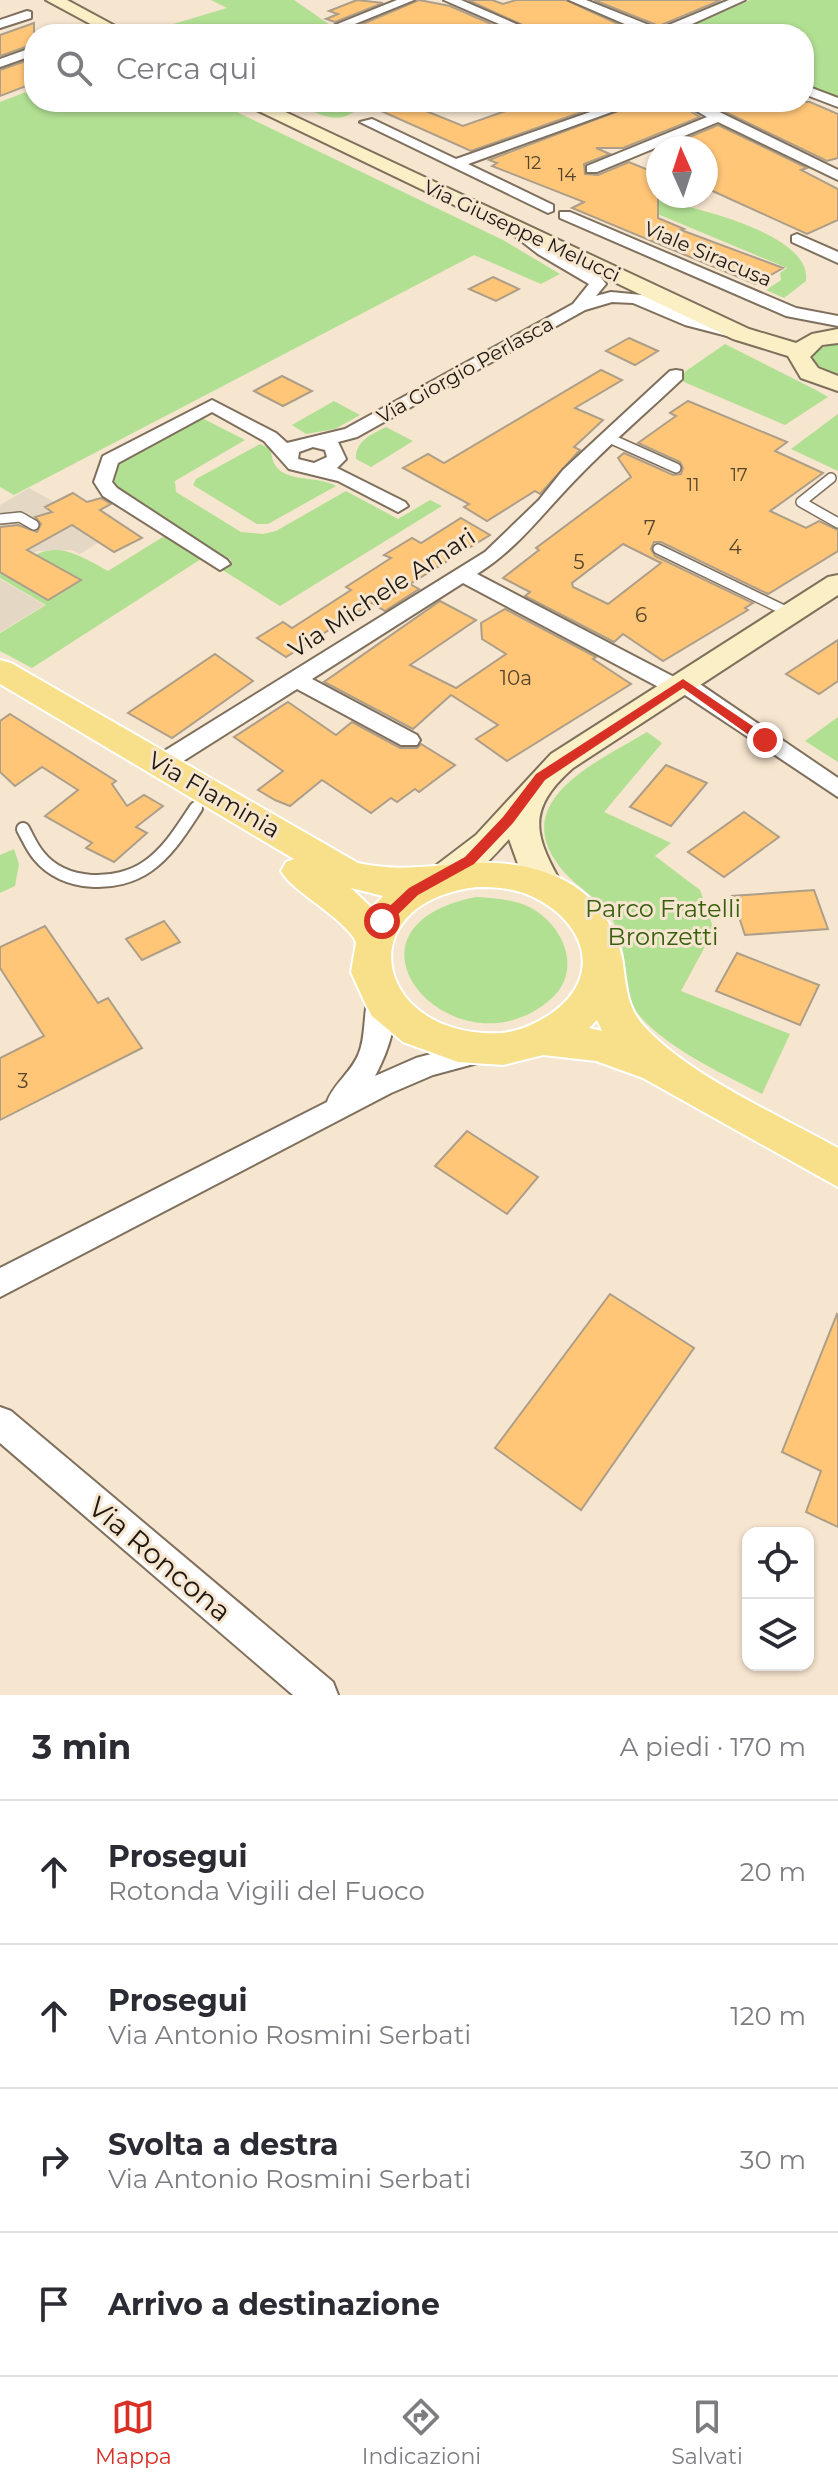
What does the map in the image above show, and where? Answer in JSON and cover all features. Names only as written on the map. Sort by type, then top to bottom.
[{"type":"main road","points":[[54,0],[102,24]]},
{"type":"main road","points":[[32,7],[78,24]]},
{"type":"main road","name":"Via Giuseppe Melucci","points":[[270,112],[741,334],[800,352]]},
{"type":"main road","name":"Via Giuseppe Melucci","points":[[289,112],[664,286],[779,331],[829,337]]},
{"type":"main road","points":[[829,337],[800,352],[800,363],[809,373],[838,384]]},
{"type":"main road","points":[[838,583],[541,777],[528,796],[469,860],[397,904],[382,921],[371,958],[381,996],[397,1016],[423,1033],[462,1048],[490,1050],[545,1040],[597,1045],[657,1066],[838,1169]]},
{"type":"main road","name":"Via Flaminia","points":[[0,670],[348,874],[391,884],[438,881]]},
{"type":"main road","name":"Via Flaminia","points":[[0,689],[346,902],[362,917],[374,940]]},
{"type":"main road","points":[[528,796],[521,829],[523,844],[548,888]]},
{"type":"main road","points":[[438,881],[466,874],[495,874],[548,888],[568,900],[593,928],[601,948],[603,970],[615,1017],[657,1066]]},
{"type":"main road","points":[[545,1040],[585,1012],[598,990],[603,970]]},
{"type":"street","points":[[344,24],[408,0]]},
{"type":"street","points":[[450,0],[509,24]]},
{"type":"street","points":[[575,0],[634,24]]},
{"type":"street","points":[[683,24],[739,0]]},
{"type":"street","points":[[0,24],[32,7]]},
{"type":"street","points":[[0,63],[24,55]]},
{"type":"street","points":[[814,93],[838,103]]},
{"type":"street","points":[[458,163],[603,112]]},
{"type":"street","points":[[708,112],[838,176]]},
{"type":"street","points":[[592,169],[718,117]]},
{"type":"street","points":[[367,122],[548,208]]},
{"type":"street","name":"Viale Siracusa","points":[[565,215],[792,312],[838,321]]},
{"type":"street","name":"Via Giorgio Perlasca","points":[[512,227],[544,251],[593,278],[598,284],[596,290],[579,307]]},
{"type":"street","points":[[797,239],[838,258]]},
{"type":"street","name":"Via Giorgio Perlasca","points":[[302,446],[351,433],[579,307],[611,297],[636,298],[691,321],[741,334]]},
{"type":"street","name":"Via Michele Amari","points":[[161,764],[492,556],[546,504],[570,474],[676,375]]},
{"type":"street","points":[[220,564],[110,492],[103,482],[104,470],[119,452],[212,405],[270,437],[302,446],[333,446],[334,465]]},
{"type":"street","name":"Via Giorgio Perlasca","points":[[334,465],[351,433]]},
{"type":"street","points":[[302,446],[295,465],[334,465],[398,506]]},
{"type":"street","points":[[464,575],[680,685],[838,789]]},
{"type":"street","points":[[296,679],[409,740]]},
{"type":"street","points":[[324,1118],[369,1066],[380,1023],[381,996]]},
{"type":"street","points":[[3,1276],[324,1118],[422,1064],[490,1050]]},
{"type":"street","name":"Via Roncona","points":[[0,1422],[320,1695]]},
{"type":"lane","points":[[609,438],[676,468]]},
{"type":"lane","points":[[831,478],[801,502],[838,523]]},
{"type":"lane","points":[[0,519],[20,517],[34,525]]},
{"type":"lane","points":[[658,549],[790,613]]},
{"type":"lane","points":[[23,829],[39,857],[60,873],[83,881],[117,880],[146,868],[174,842],[196,808]]},
{"type":"shaded area","points":[[29,488],[112,534],[80,554],[72,550],[37,551],[0,573],[0,505]]},
{"type":"shaded area","points":[[0,579],[45,605],[0,632]]},
{"type":"green space","points":[[211,0],[294,0],[329,24],[173,24],[227,8]]},
{"type":"green space","points":[[750,0],[838,0],[838,100],[814,90],[814,24],[695,24]]},
{"type":"green space","points":[[24,93],[24,112],[237,112],[503,240],[560,274],[541,284],[474,255],[14,495],[0,487],[0,102]]},
{"type":"green space","points":[[316,112],[353,112],[339,118]]},
{"type":"green space","points":[[605,192],[646,198],[646,208],[692,208],[723,217],[756,229],[783,244],[801,261],[806,281],[784,298],[766,290],[781,280],[780,273],[787,268]]},
{"type":"green space","points":[[838,343],[838,377],[817,367],[813,357],[820,348]]},
{"type":"green space","points":[[725,344],[828,397],[785,425],[684,382],[681,377],[686,371]]},
{"type":"green space","points":[[334,401],[360,415],[335,429],[306,434],[292,425]]},
{"type":"green space","points":[[838,414],[838,471],[791,449]]},
{"type":"green space","points":[[198,416],[245,440],[175,481],[176,492],[241,532],[263,534],[276,531],[346,491],[398,519],[430,500],[442,506],[280,606],[221,569],[231,560],[118,490],[112,481],[118,461]]},
{"type":"green space","points":[[386,427],[413,441],[371,467],[356,459],[361,443]]},
{"type":"green space","points":[[260,444],[271,449],[273,461],[286,474],[336,486],[268,524],[257,524],[193,485],[196,479]]},
{"type":"green space","points":[[166,535],[201,559],[32,668],[0,651],[0,633],[46,605],[0,578],[0,574],[42,552],[53,550],[76,555],[108,571]]},
{"type":"green space","points":[[838,717],[838,762],[805,741]]},
{"type":"green space","name":"Parco Fratelli Bronzetti","points":[[647,732],[662,743],[604,812],[671,843],[655,856],[700,890],[714,930],[681,991],[790,1034],[762,1094],[702,1063],[659,1034],[642,1018],[629,1001],[623,982],[623,953],[611,917],[563,871],[548,846],[544,824],[551,804],[564,786]]},
{"type":"green space","points":[[14,849],[19,864],[15,886],[0,893],[0,855]]},
{"type":"green space","points":[[476,897],[513,901],[538,912],[558,933],[564,946],[566,974],[561,987],[551,999],[514,1020],[477,1022],[444,1011],[419,991],[405,965],[408,938],[430,914]]},
{"type":"building","points":[[357,0],[383,3],[335,22],[326,19],[338,14],[329,11]]},
{"type":"building","points":[[419,0],[450,6],[491,24],[362,24]]},
{"type":"building","points":[[468,0],[492,0],[503,4],[516,0],[566,0],[618,24],[520,24]]},
{"type":"building","points":[[594,0],[721,0],[664,24],[654,24]]},
{"type":"building","points":[[24,27],[24,48],[0,56],[0,35]]},
{"type":"building","points":[[24,62],[24,87],[0,96],[0,70]]},
{"type":"building","points":[[814,104],[838,114],[838,158],[827,161],[726,112],[814,112]]},
{"type":"building","points":[[383,112],[428,112],[463,126],[503,112],[582,112],[471,151]]},
{"type":"building","points":[[616,112],[692,112],[700,117],[646,136],[646,139],[623,148],[596,148],[610,154],[584,164],[585,174],[598,175],[629,162],[646,169],[646,208],[658,208],[658,218],[684,229],[681,230],[783,268],[755,284],[572,208],[584,202],[492,166],[497,163],[489,160]]},
{"type":"building","points":[[718,125],[807,168],[801,170],[838,189],[838,220],[807,234],[718,193],[718,136],[692,136]]},
{"type":"building","points":[[493,277],[519,289],[496,301],[469,289]]},
{"type":"building","points":[[629,338],[658,351],[635,365],[606,351]]},
{"type":"building","points":[[601,370],[622,380],[575,408],[603,420],[574,447],[580,450],[540,494],[535,491],[487,521],[464,507],[469,504],[403,468],[428,454],[444,463]]},
{"type":"building","points":[[282,376],[312,391],[283,406],[254,391]]},
{"type":"building","points":[[688,401],[787,442],[775,451],[823,473],[770,511],[806,528],[819,521],[838,530],[838,551],[768,594],[661,542],[654,542],[651,549],[655,556],[753,603],[745,608],[748,610],[663,661],[623,634],[614,642],[525,596],[530,592],[503,578],[539,550],[536,548],[631,477],[618,458],[624,453],[673,475],[681,474],[683,468],[680,462],[638,443],[676,416],[670,413]],"holes":[[[623,544],[661,563],[608,604],[573,587],[572,583]]]},
{"type":"building","points":[[73,493],[87,502],[101,498],[111,504],[100,510],[142,538],[114,552],[72,525],[27,550],[81,580],[48,600],[0,572],[0,527],[18,525],[37,532],[41,524],[35,517],[52,512],[45,507]]},
{"type":"building","points":[[461,518],[490,535],[410,584],[419,589],[385,611],[372,603],[286,657],[257,638],[283,622],[292,628],[351,590],[346,587],[391,558],[384,555],[412,538],[421,543]]},
{"type":"building","points":[[440,601],[476,620],[410,665],[456,688],[506,654],[482,639],[481,623],[505,609],[596,657],[593,659],[631,684],[507,761],[476,739],[498,725],[451,695],[413,729],[324,682]]},
{"type":"building","points":[[838,640],[838,681],[819,694],[786,674]]},
{"type":"building","points":[[215,654],[253,681],[172,738],[128,713]]},
{"type":"building","points":[[288,702],[336,735],[352,722],[400,748],[417,748],[421,744],[455,765],[419,792],[415,789],[397,802],[391,798],[371,813],[322,780],[290,806],[258,790],[283,771],[234,737]]},
{"type":"building","points":[[10,714],[116,781],[112,784],[127,806],[144,795],[163,806],[136,827],[147,833],[114,862],[86,848],[92,843],[45,816],[78,790],[42,767],[15,786],[0,772],[0,721]]},
{"type":"building","points":[[666,765],[707,783],[671,826],[630,807]]},
{"type":"building","points":[[744,812],[779,837],[724,877],[688,852]]},
{"type":"building","points":[[814,890],[828,929],[745,935],[732,896]]},
{"type":"building","points":[[164,921],[180,942],[142,960],[126,939]]},
{"type":"building","points":[[45,926],[98,1003],[108,998],[142,1048],[0,1120],[0,1058],[44,1036],[0,968],[0,947]]},
{"type":"building","points":[[737,953],[819,985],[800,1025],[716,991]]},
{"type":"building","points":[[467,1131],[538,1177],[507,1214],[435,1166]]},
{"type":"building","points":[[610,1294],[694,1348],[581,1510],[495,1448]]},
{"type":"building","points":[[837,1314],[838,1527],[806,1512],[821,1471],[782,1452]]},
{"type":"route","points":[[382,921],[413,892],[438,881],[489,842],[541,777],[683,683],[765,740]]}]
